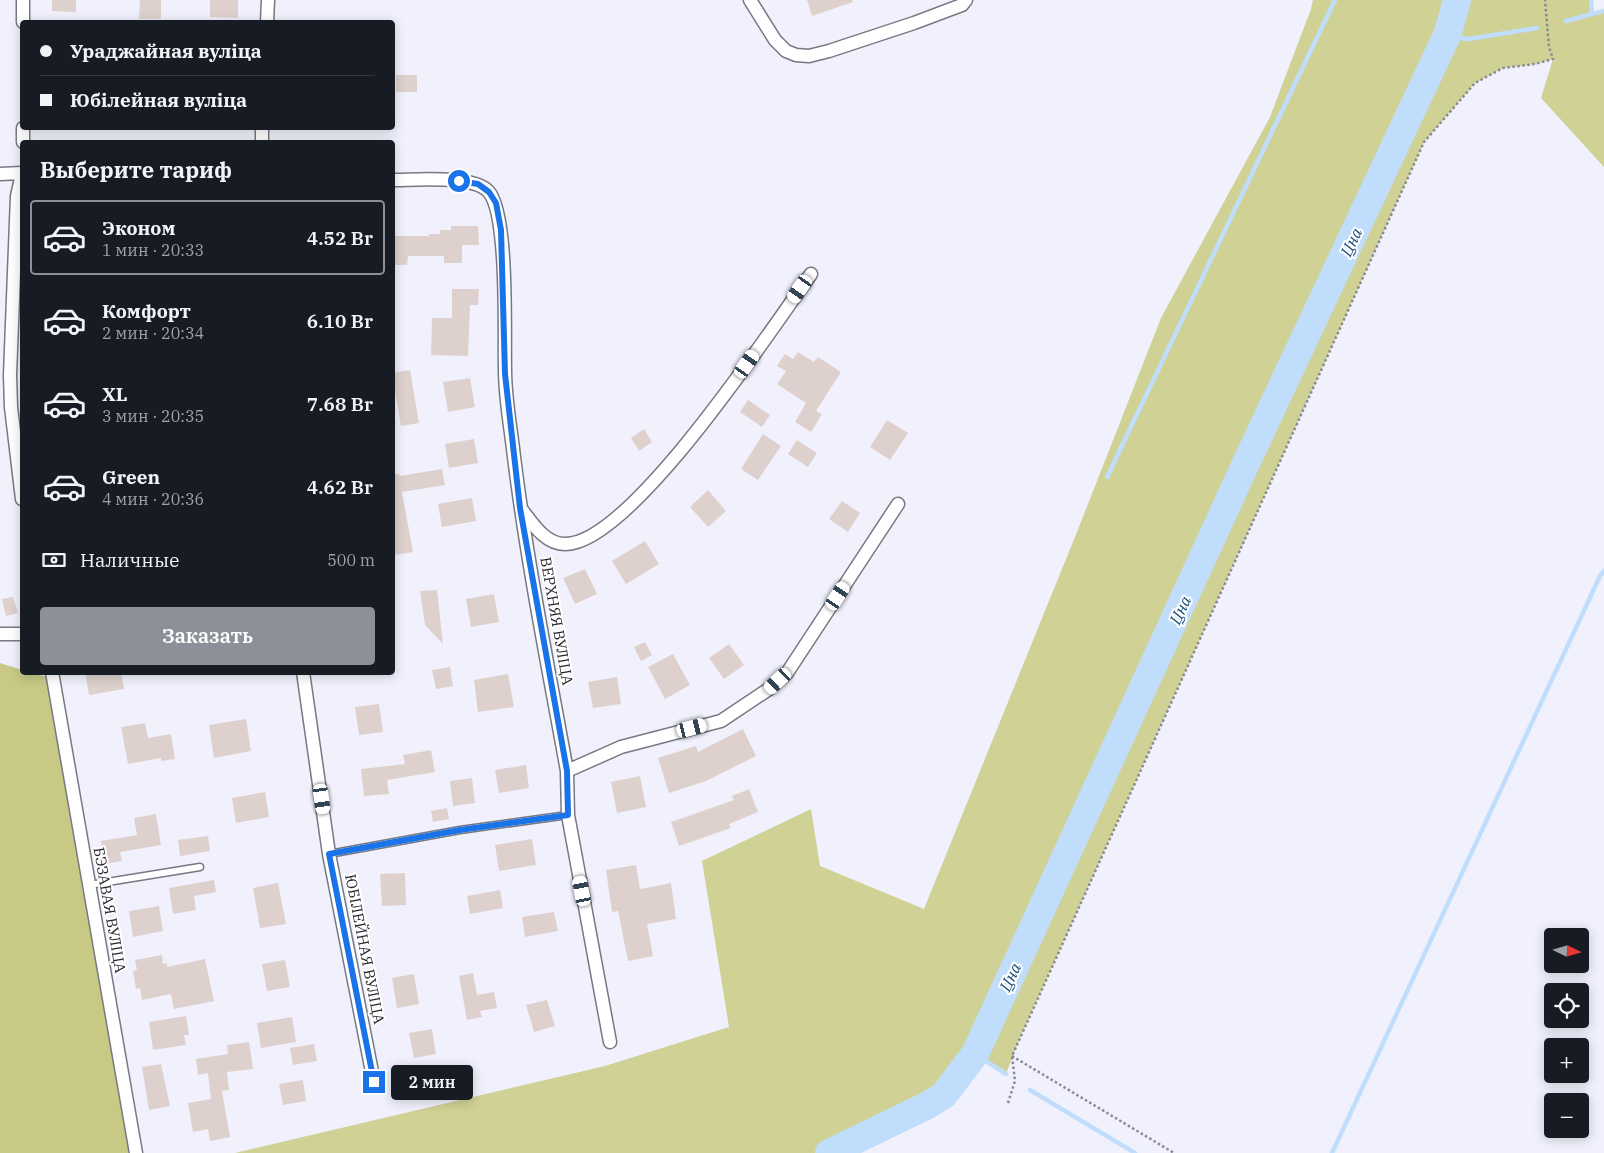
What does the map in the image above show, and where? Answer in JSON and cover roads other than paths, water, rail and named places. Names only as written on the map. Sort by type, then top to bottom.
[{"type":"street","points":[[23,0],[23,20]]},
{"type":"street","points":[[267,20],[268,0]]},
{"type":"street","points":[[750,0],[775,40],[786,51],[796,55],[809,56],[828,52],[914,23],[962,5],[966,0]]},
{"type":"street","points":[[0,174],[20,174]]},
{"type":"street","name":"ВЕРХНЯЯ ВУЛІЦА","points":[[395,180],[459,181],[478,184],[489,192],[496,203],[501,230],[505,374],[520,508],[567,771],[568,815],[610,1042]]},
{"type":"street","points":[[20,183],[17,196],[10,375],[11,406],[20,482]]},
{"type":"street","points":[[520,508],[536,529],[548,539],[563,545],[578,543],[605,529],[641,495],[704,423],[811,274]]},
{"type":"street","points":[[567,771],[621,747],[721,721],[769,689],[787,673],[898,504]]},
{"type":"street","points":[[0,634],[20,634]]},
{"type":"street","name":"БЭЗАВАЯ ВУЛІЦА","points":[[53,675],[136,1153]]},
{"type":"street","name":"ЮБІЛЕЙНАЯ ВУЛІЦА","points":[[303,675],[329,854],[374,1082]]},
{"type":"lane","points":[[329,854],[460,830],[568,815]]},
{"type":"lane","points":[[90,885],[200,867]]},
{"type":"waterway","points":[[1107,477],[1335,0]]},
{"type":"waterway","name":"Цна","points":[[829,1153],[928,1105],[944,1095],[975,1054],[1247,461],[1448,33],[1457,0]]},
{"type":"waterway","points":[[1591,0],[1592,14]]},
{"type":"waterway","points":[[1566,21],[1604,11]]},
{"type":"waterway","points":[[1448,33],[1460,38],[1469,39],[1537,28]]},
{"type":"waterway","points":[[1332,1153],[1600,576],[1604,571]]},
{"type":"waterway","points":[[975,1054],[1006,1074]]},
{"type":"waterway","points":[[1030,1090],[1135,1153]]}]
